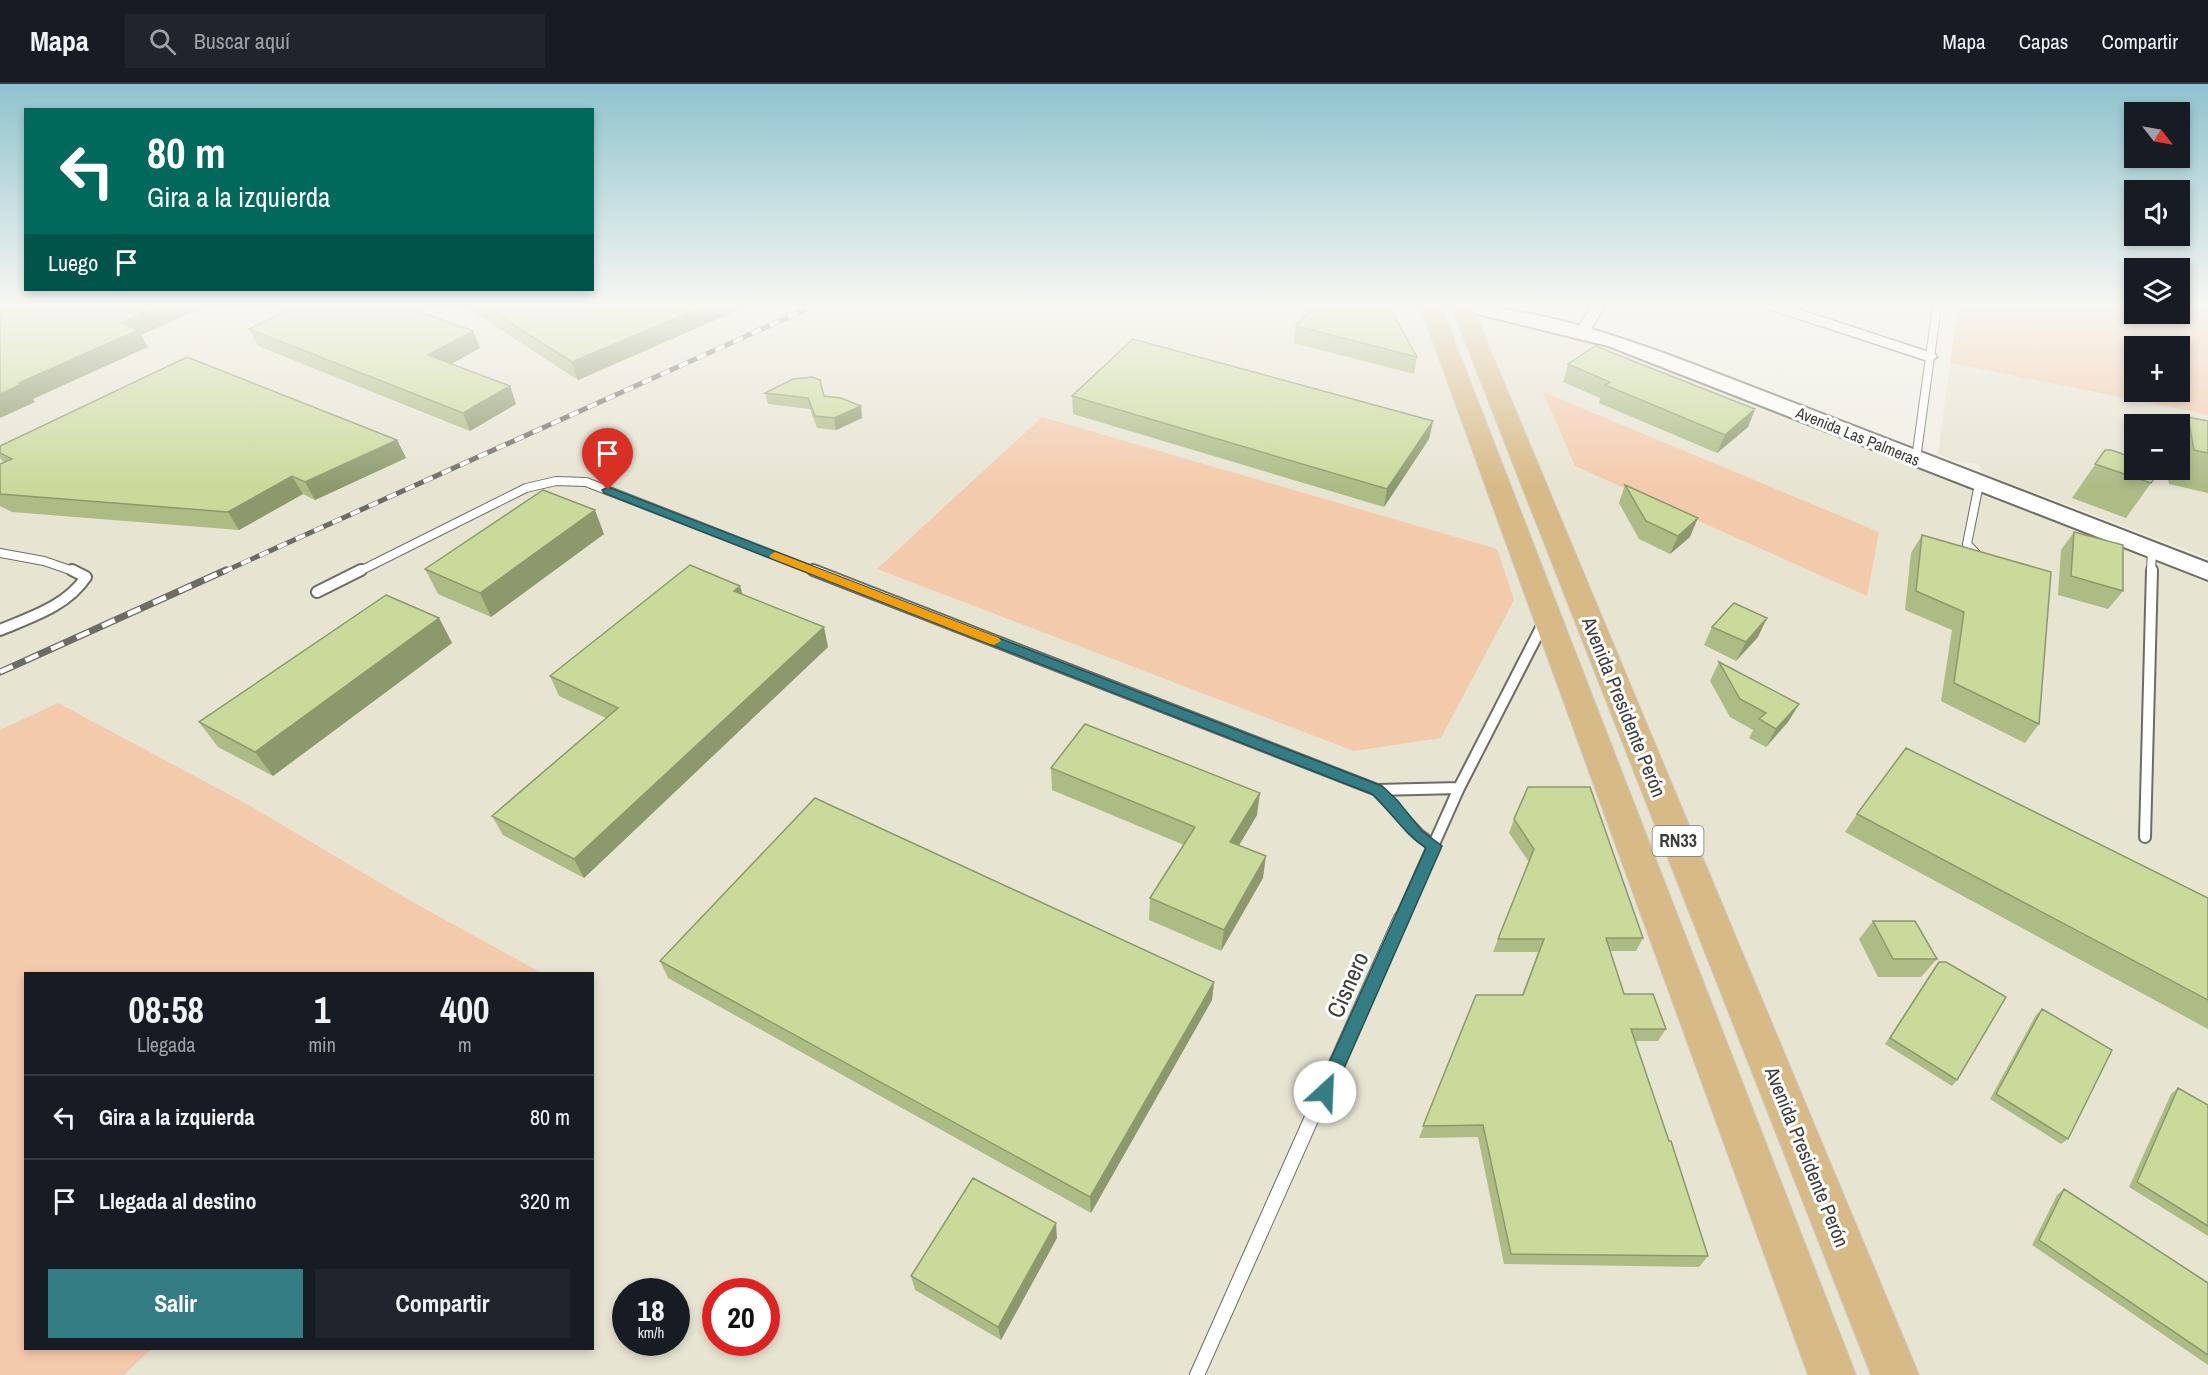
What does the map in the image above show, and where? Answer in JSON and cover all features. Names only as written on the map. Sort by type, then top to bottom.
[{"type":"main road","name":"Avenida Presidente Perón","points":[[1453,366],[1832,1375]]},
{"type":"main road","name":"Avenida Presidente Perón","points":[[1486,366],[1896,1375]]},
{"type":"main road","name":"Avenida Las Palmeras","points":[[1681,366],[2208,572]]},
{"type":"lane","points":[[1916,459],[1929,366]]},
{"type":"lane","points":[[317,592],[526,488],[552,481],[586,482],[1377,790],[1402,791],[1438,786],[1460,788]]},
{"type":"lane","points":[[1979,484],[1967,544],[1990,568]]},
{"type":"lane","points":[[2145,837],[2152,550]]},
{"type":"lane","points":[[0,553],[32,557],[65,566],[86,577],[80,588],[62,600],[0,630]]},
{"type":"lane","name":"Cisnero","points":[[1197,1375],[1460,788],[1547,617]]},
{"type":"lane","points":[[1377,790],[1392,804],[1416,835],[1434,846]]},
{"type":"shaded area","points":[[0,366],[1678,366],[2208,572],[2208,1375],[0,1375]]},
{"type":"shaded area","points":[[1950,366],[1966,366],[2124,398],[2124,402],[2144,402],[2208,415],[2208,558],[1983,473],[1978,464],[1955,461],[1938,454]]},
{"type":"shaded area","points":[[1966,366],[2124,366],[2124,398]]},
{"type":"shaded area","points":[[2190,366],[2208,366],[2208,415],[2144,402],[2190,402]]},
{"type":"shaded area","points":[[1543,392],[1879,532],[1867,596],[1575,466]]},
{"type":"shaded area","points":[[1042,417],[1497,549],[1514,600],[1441,738],[1354,751],[877,569]]},
{"type":"shaded area","points":[[58,703],[245,803],[416,904],[540,972],[24,972],[24,1350],[150,1350],[124,1375],[0,1375],[0,730]]},
{"type":"building","points":[[0,366],[57,366],[19,383],[22,384],[0,394]]},
{"type":"building","points":[[168,366],[210,366],[397,440],[305,482],[292,476],[228,512],[0,494],[0,464],[12,459],[0,453],[0,446]]},
{"type":"building","points":[[344,366],[458,366],[510,386],[463,413]]},
{"type":"building","points":[[1104,366],[1233,366],[1433,421],[1387,489],[1072,396]]},
{"type":"building","points":[[1573,366],[1646,366],[1755,409],[1725,435],[1605,385],[1610,382]]},
{"type":"building","points":[[812,377],[820,380],[824,396],[841,398],[861,406],[834,418],[815,416],[808,398],[765,393],[793,379]]},
{"type":"building","points":[[2190,417],[2208,421],[2208,453],[2194,450]]},
{"type":"building","points":[[2105,450],[2111,450],[2124,455],[2124,474],[2095,464]]},
{"type":"building","points":[[1625,485],[1698,518],[1678,536],[1646,521]]},
{"type":"building","points":[[543,490],[595,510],[480,593],[425,569]]},
{"type":"building","points":[[2074,532],[2123,545],[2123,591],[2071,576]]},
{"type":"building","points":[[1922,535],[2051,572],[2039,724],[1954,683],[1964,612],[1916,591]]},
{"type":"building","points":[[690,565],[740,586],[734,591],[824,627],[574,859],[492,816],[618,708],[550,676]]},
{"type":"building","points":[[386,595],[439,618],[255,752],[199,722]]},
{"type":"building","points":[[1734,603],[1767,618],[1746,642],[1712,627]]},
{"type":"building","points":[[1719,662],[1799,704],[1776,729],[1759,719],[1766,713],[1740,699]]},
{"type":"building","points":[[1085,724],[1260,793],[1230,842],[1266,856],[1224,930],[1150,898],[1195,827],[1051,768]]},
{"type":"building","points":[[1906,748],[2208,898],[2208,1000],[1857,814]]},
{"type":"building","points":[[1528,787],[1590,787],[1643,938],[1606,938],[1624,994],[1653,994],[1666,1029],[1631,1029],[1669,1141],[1671,1141],[1708,1256],[1511,1254],[1483,1125],[1423,1126],[1476,995],[1523,995],[1544,939],[1498,939],[1534,849],[1514,819]]},
{"type":"building","points":[[815,798],[1214,982],[1090,1197],[660,961]]},
{"type":"building","points":[[1873,921],[1915,921],[1937,959],[1893,959]]},
{"type":"building","points":[[1939,962],[1946,962],[2006,997],[1957,1080],[1890,1038]]},
{"type":"building","points":[[2042,1009],[2112,1050],[2068,1139],[1996,1094]]},
{"type":"building","points":[[2178,1088],[2208,1105],[2208,1226],[2137,1182]]},
{"type":"building","points":[[973,1178],[1056,1223],[998,1327],[911,1276]]},
{"type":"building","points":[[2064,1189],[2208,1283],[2208,1355],[2039,1240]]},
{"type":"railway","points":[[223,572],[679,366]]},
{"type":"railway","points":[[0,672],[226,570]]},
{"type":"slow traffic","points":[[775,556],[994,641]]},
{"type":"route","points":[[608,490],[1377,790],[1392,804],[1416,835],[1434,846],[1325,1092]]}]
